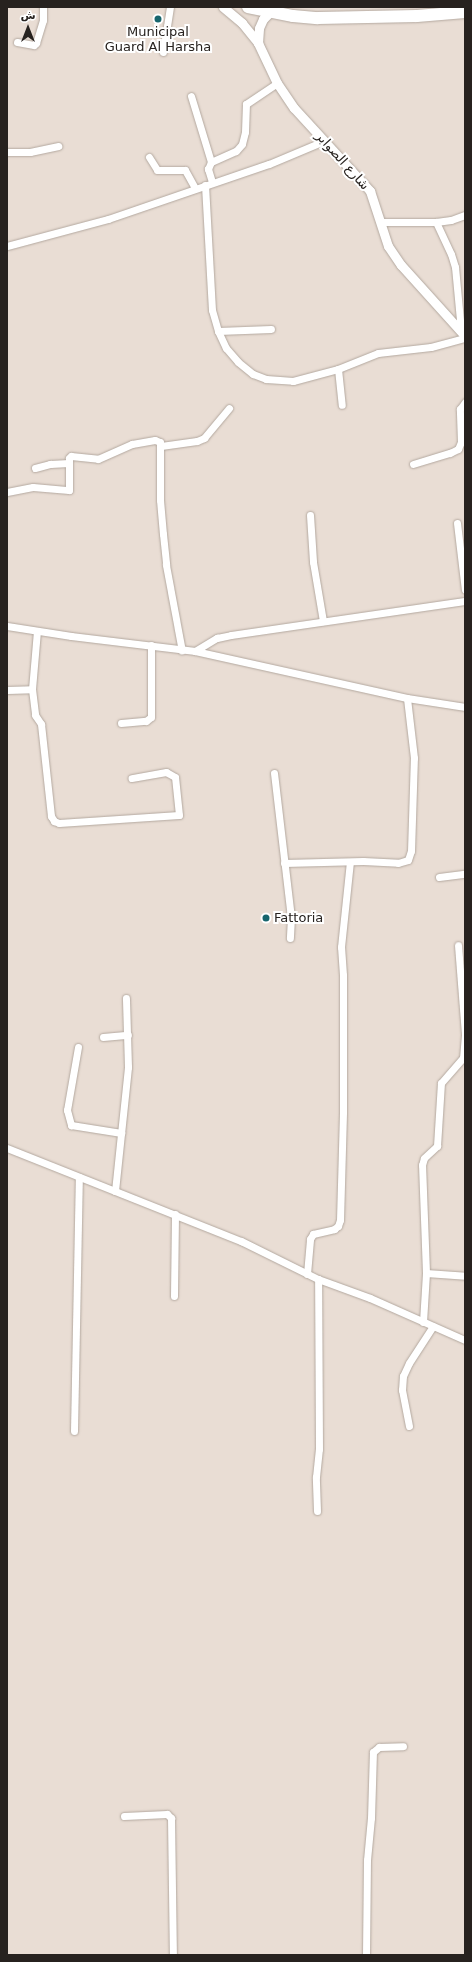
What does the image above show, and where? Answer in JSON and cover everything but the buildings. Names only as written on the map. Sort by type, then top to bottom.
[{"type":"highway","points":[[248,7],[271,12],[318,18],[417,16],[465,12]]},
{"type":"street","points":[[17,42],[34,45],[36,44],[43,20],[43,7]]},
{"type":"street","points":[[164,52],[170,7]]},
{"type":"street","name":"شارع الصوابر","points":[[223,7],[242,22],[258,43],[277,83],[294,108],[370,191],[388,246],[400,264],[464,335]]},
{"type":"street","points":[[258,43],[259,28],[263,19],[271,12]]},
{"type":"street","points":[[211,162],[236,151],[242,144],[245,132],[246,104],[277,83]]},
{"type":"street","points":[[191,96],[211,162],[208,169],[212,182]]},
{"type":"street","points":[[7,246],[108,219],[205,184],[269,164],[324,141]]},
{"type":"street","points":[[7,152],[30,152],[58,146]]},
{"type":"street","points":[[149,157],[157,170],[185,170],[195,188]]},
{"type":"street","points":[[205,184],[210,293],[218,331],[226,348],[238,362],[253,374],[266,379],[293,381],[338,369],[378,353],[431,347],[464,335],[455,267],[436,222]]},
{"type":"street","points":[[380,222],[436,222],[452,220],[465,215]]},
{"type":"street","points":[[218,331],[271,329]]},
{"type":"street","points":[[338,369],[342,405]]},
{"type":"street","points":[[413,464],[450,453],[458,449],[461,442],[460,409],[465,402]]},
{"type":"street","points":[[161,446],[197,441],[204,438],[229,408]]},
{"type":"street","points":[[7,492],[33,487],[69,490],[69,463],[71,456],[104,458],[117,449],[132,444],[155,440],[160,442],[160,500],[166,565],[182,651]]},
{"type":"street","points":[[35,468],[50,464],[69,463]]},
{"type":"street","points":[[310,515],[313,562],[323,621]]},
{"type":"street","points":[[457,523],[465,590]]},
{"type":"street","points":[[195,651],[217,638],[465,601]]},
{"type":"street","points":[[7,626],[151,645],[182,651],[195,651],[407,698],[465,707]]},
{"type":"street","points":[[37,631],[32,689],[35,715],[41,724],[51,816],[54,821],[59,823],[179,815],[175,777],[166,772],[132,778]]},
{"type":"street","points":[[121,723],[146,721],[151,717],[151,645]]},
{"type":"street","points":[[7,690],[32,689]]},
{"type":"street","points":[[284,863],[398,863],[408,860],[410,856],[414,758],[407,698]]},
{"type":"street","points":[[274,773],[284,863],[292,917],[290,938]]},
{"type":"street","points":[[307,1274],[310,1238],[313,1234],[338,1226],[340,1220],[343,1112],[342,1066],[344,975],[341,947],[350,862]]},
{"type":"street","points":[[439,877],[465,874]]},
{"type":"street","points":[[423,1322],[426,1272],[422,1165],[424,1158],[437,1146],[442,1083],[464,1058],[465,1034],[458,945]]},
{"type":"street","points":[[115,1191],[128,1067],[126,998]]},
{"type":"street","points":[[103,1037],[128,1036]]},
{"type":"street","points":[[78,1048],[67,1110],[71,1125],[121,1133]]},
{"type":"street","points":[[7,1148],[241,1241],[307,1274],[370,1298],[465,1340]]},
{"type":"street","points":[[74,1431],[79,1177]]},
{"type":"street","points":[[174,1296],[175,1214]]},
{"type":"street","points":[[426,1272],[465,1276]]},
{"type":"street","points":[[317,1511],[316,1477],[319,1449],[318,1278]]},
{"type":"street","points":[[409,1426],[402,1390],[404,1376],[409,1363],[433,1326]]},
{"type":"street","points":[[366,1955],[367,1860],[371,1818],[373,1752],[379,1747],[403,1746]]},
{"type":"street","points":[[124,1816],[167,1814],[170,1818],[173,1955]]},
{"type":"place","name":"Municipal Guard Al Harsha","points":[[158,19]]},
{"type":"place","name":"Fattoria","points":[[266,918]]}]
